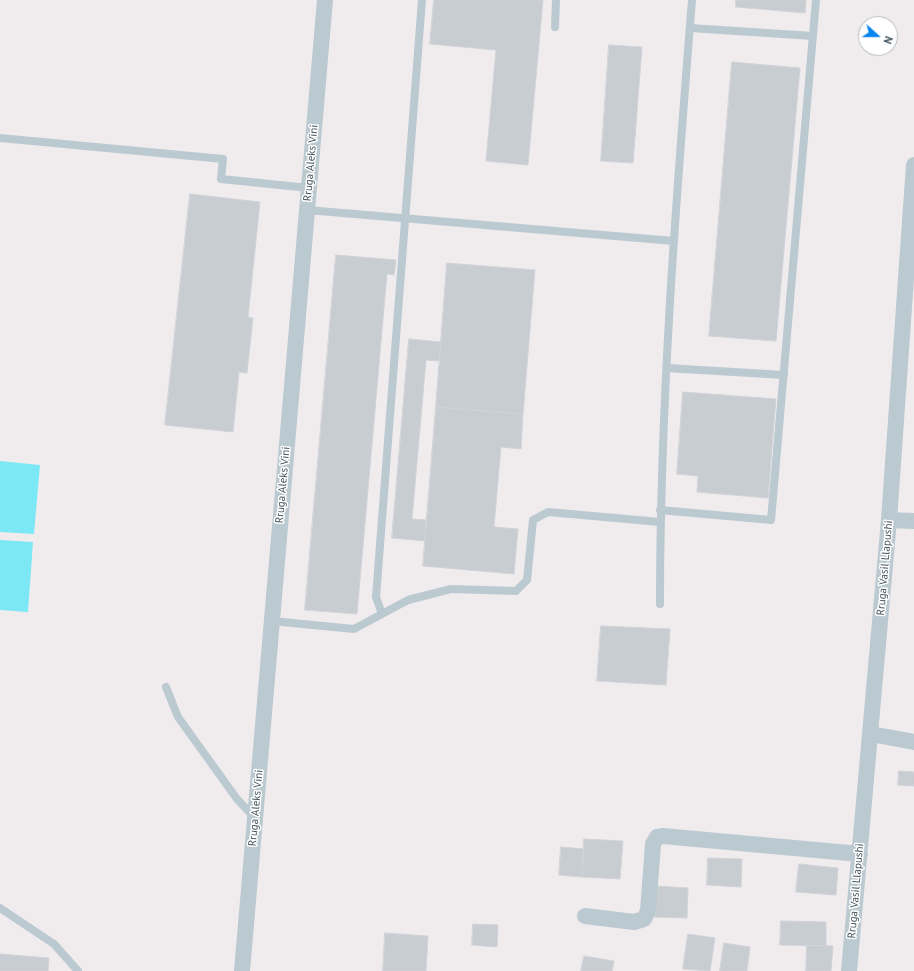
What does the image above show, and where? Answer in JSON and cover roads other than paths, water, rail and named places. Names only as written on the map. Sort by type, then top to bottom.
[{"type":"street","name":"Rruga Aleks Vini","points":[[242,971],[326,0]]},
{"type":"street","name":"Rruga Vasil Llapushi","points":[[849,971],[889,520],[914,165]]},
{"type":"street","points":[[889,520],[914,521]]},
{"type":"street","points":[[871,734],[914,742]]},
{"type":"street","points":[[585,916],[634,922],[644,920],[648,911],[653,844],[657,837],[663,836],[860,854]]},
{"type":"lane","points":[[382,614],[376,598],[422,0]]},
{"type":"lane","points":[[555,27],[556,0]]},
{"type":"lane","points":[[660,604],[660,510],[667,368],[674,241],[692,0]]},
{"type":"lane","points":[[660,510],[771,520],[816,0]]},
{"type":"lane","points":[[690,28],[813,36]]},
{"type":"lane","points":[[0,138],[223,159],[221,179],[309,188]]},
{"type":"lane","points":[[307,210],[674,241]]},
{"type":"lane","points":[[667,368],[784,375]]},
{"type":"lane","points":[[272,620],[354,629],[408,600],[451,589],[516,591],[527,580],[533,520],[548,512],[660,522]]},
{"type":"lane","points":[[166,687],[178,717],[237,799],[255,818]]},
{"type":"lane","points":[[0,908],[54,944],[78,971]]},
{"type":"water","points":[[0,461],[40,465],[34,534],[0,532]]},
{"type":"water","points":[[0,540],[33,542],[28,612],[0,610]]}]
